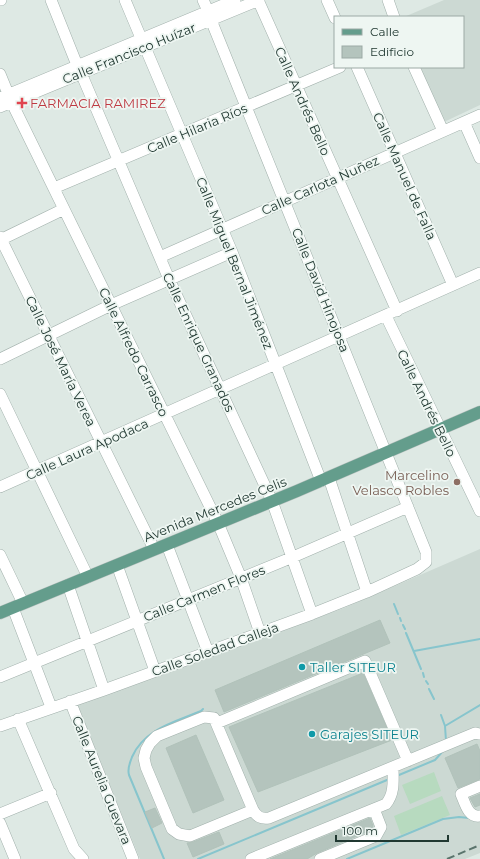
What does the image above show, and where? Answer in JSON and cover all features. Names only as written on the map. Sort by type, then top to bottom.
[{"type":"main road","name":"Avenida Mercedes Celis","points":[[0,613],[325,479],[480,412]]},
{"type":"street","name":"Calle Enrique Granados","points":[[51,0],[169,279],[272,501],[312,614]]},
{"type":"street","name":"Calle Miguel Bernal Jiménez","points":[[125,0],[222,228],[276,363],[348,533],[367,592]]},
{"type":"street","name":"Calle David Hinojosa","points":[[203,0],[426,552],[426,562]]},
{"type":"street","name":"Calle Francisco Huízar","points":[[209,15],[235,0]]},
{"type":"street","name":"Calle Francisco Huízar","points":[[0,107],[7,98],[209,15],[258,0]]},
{"type":"street","name":"Calle Andrés Bello","points":[[258,0],[397,311]]},
{"type":"street","points":[[327,0],[334,16]]},
{"type":"street","points":[[388,0],[394,16]]},
{"type":"street","name":"Calle Hilaria Ríos","points":[[54,188],[338,68]]},
{"type":"street","name":"Calle Manuel de Falla","points":[[357,68],[454,285]]},
{"type":"street","points":[[414,68],[443,131]]},
{"type":"street","name":"Calle Alfredo Carrasco","points":[[0,74],[7,98],[54,188],[218,523],[241,578],[260,633]]},
{"type":"street","name":"Calle Carlota Nuñez","points":[[160,257],[222,228],[480,115]]},
{"type":"street","points":[[464,122],[480,158]]},
{"type":"street","points":[[0,239],[64,209]]},
{"type":"street","name":"Calle José María Verea","points":[[0,239],[49,335],[154,550]]},
{"type":"street","points":[[0,359],[111,305],[232,252]]},
{"type":"street","name":"Calle Laura Apodaca","points":[[0,487],[102,443],[276,363],[386,316],[480,273]]},
{"type":"street","name":"Calle Andrés Bello","points":[[386,316],[479,508]]},
{"type":"street","points":[[0,394],[88,576]]},
{"type":"street","name":"Calle Carmen Flores","points":[[0,677],[293,557],[408,507]]},
{"type":"street","points":[[167,545],[208,652]]},
{"type":"street","points":[[0,555],[18,605],[34,663],[51,707]]},
{"type":"street","name":"Calle Soledad Calleja","points":[[0,726],[51,707],[104,690],[312,614],[367,592],[417,569],[426,562]]},
{"type":"street","points":[[117,565],[155,671]]},
{"type":"street","points":[[68,585],[104,690]]},
{"type":"street","points":[[217,723],[365,661],[408,761]]},
{"type":"street","name":"Calle Aurelia Guevara","points":[[70,701],[133,859]]},
{"type":"street","points":[[252,810],[190,836],[179,834],[172,829],[146,767],[144,758],[150,743],[157,736],[209,716],[217,723],[252,810],[256,816],[262,819],[269,818],[475,733],[480,734]]},
{"type":"street","points":[[18,719],[74,849],[83,859]]},
{"type":"street","points":[[251,859],[386,804],[391,798],[393,767]]},
{"type":"street","points":[[480,786],[461,794],[470,813],[475,816],[480,816]]},
{"type":"street","points":[[0,814],[51,793]]},
{"type":"street","points":[[320,859],[376,836],[381,826],[374,809]]},
{"type":"street","points":[[0,823],[12,858]]},
{"type":"shaded area","points":[[444,0],[480,0],[480,105],[444,122],[420,68],[464,68],[464,16],[406,16]]},
{"type":"shaded area","points":[[480,549],[480,853],[465,859],[140,859],[75,700],[121,689],[344,608]]},
{"type":"green space","points":[[434,772],[441,791],[410,804],[402,785]]},
{"type":"green space","points":[[442,796],[450,815],[401,835],[394,816]]},
{"type":"building","name":"Taller SITEUR","points":[[380,620],[390,643],[224,712],[215,690]]},
{"type":"building","name":"Garajes SITEUR","points":[[363,673],[392,740],[258,792],[229,727]]},
{"type":"building","points":[[196,735],[224,800],[193,813],[166,748]]},
{"type":"building","points":[[477,744],[480,751],[480,779],[458,788],[445,758]]},
{"type":"building","points":[[480,794],[480,805],[475,807],[470,798]]},
{"type":"building","points":[[155,808],[162,823],[152,828],[145,812]]},
{"type":"building","points":[[370,818],[373,826],[371,830],[317,853],[307,859],[270,859]]},
{"type":"building","points":[[219,832],[224,844],[193,857],[187,843]]},
{"type":"waterway","points":[[394,604],[398,614]]},
{"type":"waterway","points":[[403,625],[405,629]]},
{"type":"waterway","points":[[406,633],[421,669]]},
{"type":"waterway","points":[[414,651],[480,639]]},
{"type":"waterway","points":[[423,673],[424,677]]},
{"type":"waterway","points":[[429,689],[434,699]]},
{"type":"waterway","points":[[445,726],[480,705]]},
{"type":"waterway","points":[[164,859],[129,775],[129,766],[137,747],[152,733],[203,709]]},
{"type":"waterway","points":[[441,715],[445,726],[446,741]]},
{"type":"waterway","points":[[399,775],[435,760],[443,751]]},
{"type":"waterway","points":[[198,859],[387,780]]},
{"type":"waterway","points":[[347,859],[443,819],[459,817],[469,818]]},
{"type":"railway","points":[[447,859],[480,845]]},
{"type":"place","name":"FARMACIA RAMIREZ","points":[[22,103]]},
{"type":"place","name":"Marcelino Velasco Robles","points":[[457,482]]},
{"type":"place","name":"Taller SITEUR","points":[[302,667]]},
{"type":"place","name":"Garajes SITEUR","points":[[312,734]]}]
